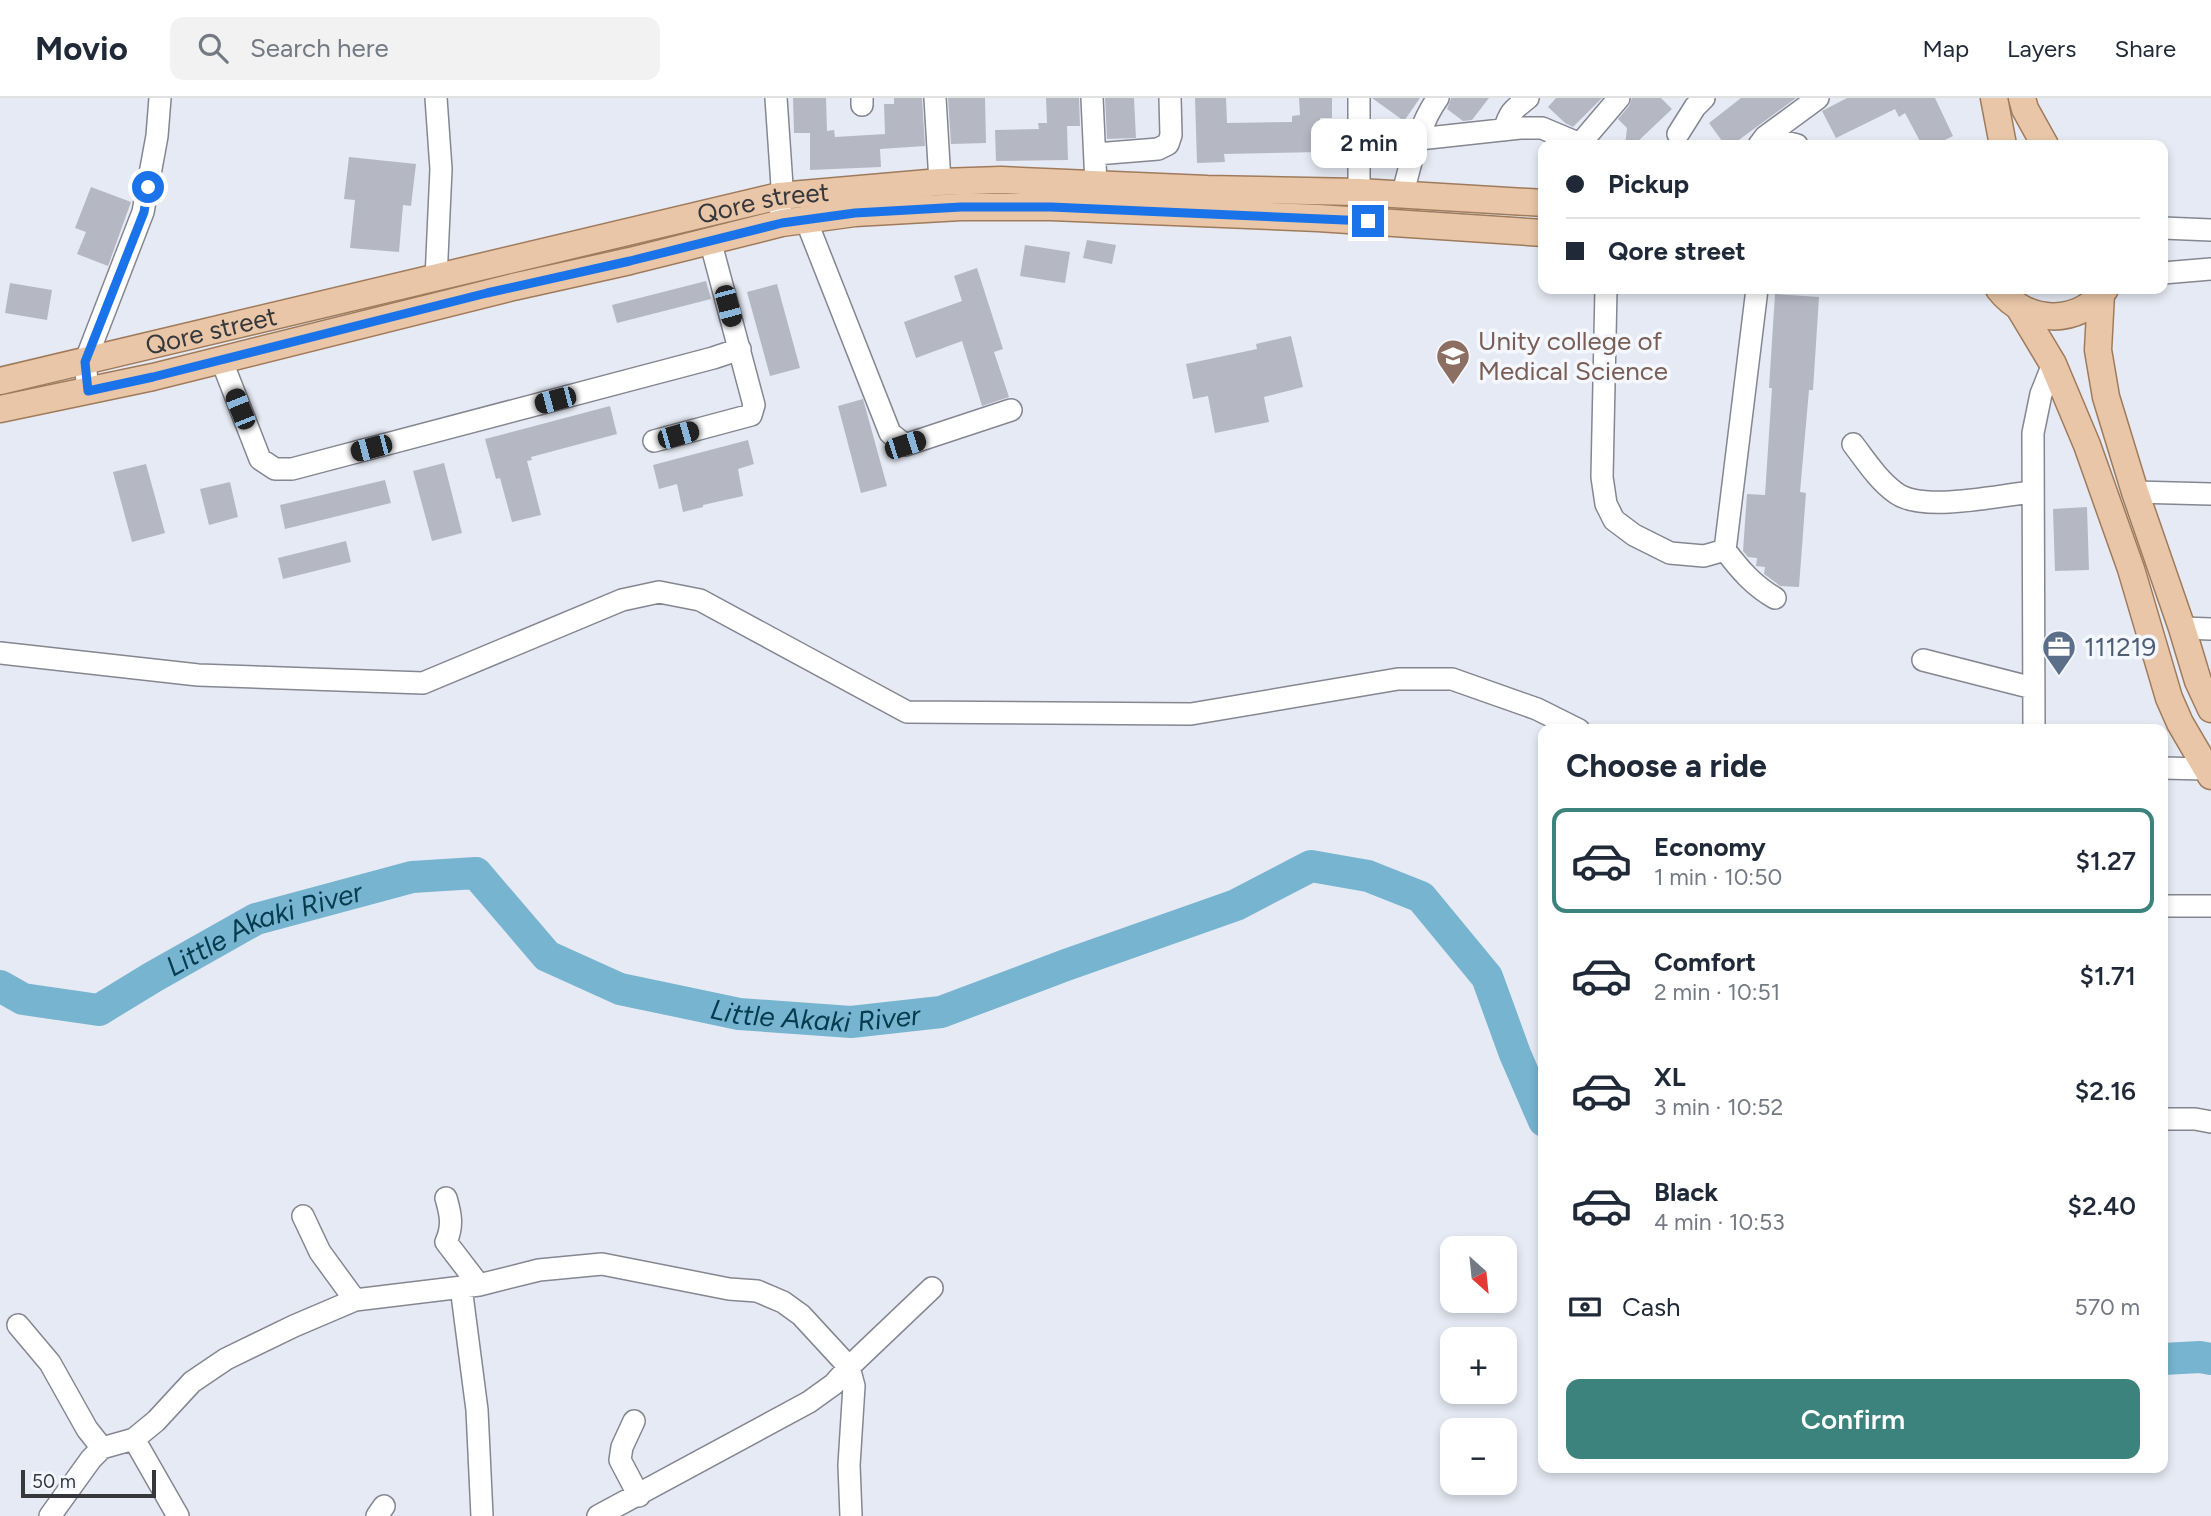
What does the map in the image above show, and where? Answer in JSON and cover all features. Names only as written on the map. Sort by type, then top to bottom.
[{"type":"main road","points":[[1994,98],[2002,140]]},
{"type":"main road","points":[[2022,98],[2042,140]]},
{"type":"main road","name":"Qore street","points":[[0,381],[779,196],[940,182],[1001,180],[1359,192],[1538,202]]},
{"type":"main road","name":"Qore street","points":[[0,409],[88,391],[710,240],[794,222],[855,213],[961,207],[1051,207],[1318,218],[1538,233]]},
{"type":"main road","points":[[2003,294],[2020,309],[2041,317],[2064,317],[2084,309],[2102,294]]},
{"type":"main road","points":[[2104,294],[2098,350],[2106,397],[2198,681],[2211,709]]},
{"type":"main road","points":[[2020,309],[2053,364],[2108,499],[2169,698],[2208,773]]},
{"type":"street","points":[[88,391],[85,362],[144,212],[157,136],[160,98]]},
{"type":"street","points":[[436,98],[441,169],[436,279]]},
{"type":"street","points":[[776,98],[782,186],[779,196],[794,222],[890,433],[905,445],[1011,410]]},
{"type":"street","points":[[935,98],[940,182]]},
{"type":"street","points":[[1092,98],[1096,184]]},
{"type":"street","points":[[1096,154],[1158,149],[1168,144],[1171,135],[1170,98]]},
{"type":"street","points":[[1359,98],[1359,192]]},
{"type":"street","points":[[1402,196],[1430,109],[1438,98]]},
{"type":"street","points":[[1584,140],[1619,98]]},
{"type":"street","points":[[1678,134],[1704,98]]},
{"type":"street","points":[[1763,140],[1818,98]]},
{"type":"street","points":[[1504,130],[1514,107],[1528,99],[1538,113],[1542,128]]},
{"type":"street","points":[[1419,139],[1542,128],[1569,140]]},
{"type":"street","points":[[2168,228],[2211,230]]},
{"type":"street","points":[[654,441],[751,415],[754,405],[710,240]]},
{"type":"street","points":[[2168,273],[2211,269]]},
{"type":"street","points":[[1606,294],[1602,477],[1606,504],[1614,520],[1634,535],[1670,553],[1704,556],[1725,550]]},
{"type":"street","points":[[1756,294],[1725,550],[1758,588],[1775,598]]},
{"type":"street","points":[[221,359],[260,459],[275,469],[292,469],[740,349]]},
{"type":"street","points":[[2034,724],[2033,433],[2041,394],[2053,364]]},
{"type":"street","points":[[1853,444],[1880,479],[1898,494],[1919,501],[1945,502],[2033,492]]},
{"type":"street","points":[[2135,492],[2211,494]]},
{"type":"street","points":[[0,653],[198,675],[423,683],[622,600],[659,592],[700,600],[907,712],[1191,714],[1398,679],[1452,679],[1537,709],[1567,724]]},
{"type":"street","points":[[2182,628],[2211,629]]},
{"type":"street","points":[[1923,660],[2033,688]]},
{"type":"street","points":[[2168,769],[2208,773]]},
{"type":"street","points":[[2168,906],[2211,906]]},
{"type":"street","points":[[2168,1119],[2211,1122]]},
{"type":"street","points":[[446,1198],[452,1218],[446,1242],[470,1286],[482,1516]]},
{"type":"street","points":[[303,1216],[320,1252],[355,1300]]},
{"type":"street","points":[[50,1516],[102,1448],[134,1439],[156,1421],[191,1382],[226,1359],[355,1300],[470,1286],[539,1270],[602,1264],[729,1289],[757,1291],[783,1302],[801,1315],[849,1367],[854,1386],[849,1465],[851,1516]]},
{"type":"street","points":[[598,1516],[808,1402],[834,1384],[932,1288]]},
{"type":"street","points":[[18,1325],[50,1363],[87,1429],[102,1448]]},
{"type":"street","points":[[634,1421],[622,1447],[620,1460],[639,1496]]},
{"type":"street","points":[[134,1439],[178,1516]]},
{"type":"building","points":[[793,98],[826,98],[827,131],[834,130],[835,137],[885,134],[884,104],[894,104],[894,98],[922,98],[925,146],[880,149],[881,167],[810,170],[810,133],[794,133]]},
{"type":"building","points":[[948,98],[985,98],[986,143],[951,144]]},
{"type":"building","points":[[1046,98],[1079,98],[1080,126],[1067,126],[1068,160],[996,161],[995,130],[1039,129],[1038,123],[1047,123]]},
{"type":"building","points":[[1105,98],[1134,98],[1136,138],[1107,139]]},
{"type":"building","points":[[1195,98],[1226,98],[1227,123],[1292,122],[1292,116],[1300,115],[1299,98],[1332,98],[1332,118],[1320,118],[1321,152],[1224,154],[1225,162],[1197,163]]},
{"type":"building","points":[[1372,98],[1420,98],[1404,121]]},
{"type":"building","points":[[1451,98],[1489,98],[1472,120],[1463,121],[1447,109]]},
{"type":"building","points":[[1556,98],[1602,98],[1573,127],[1548,107]]},
{"type":"building","points":[[1632,98],[1661,98],[1672,109],[1639,140],[1626,140],[1627,128],[1618,119]]},
{"type":"building","points":[[1741,98],[1796,98],[1739,140],[1721,140],[1709,123]]},
{"type":"building","points":[[1847,98],[1935,98],[1953,136],[1945,140],[1919,140],[1905,113],[1899,117],[1895,109],[1836,138],[1822,111]]},
{"type":"building","points":[[349,157],[416,164],[411,206],[403,205],[399,252],[350,248],[355,200],[344,199]]},
{"type":"building","points":[[91,187],[131,202],[108,266],[77,254],[86,232],[75,228]]},
{"type":"building","points":[[1087,240],[1116,245],[1112,264],[1083,258]]},
{"type":"building","points":[[1025,245],[1070,252],[1065,283],[1020,276]]},
{"type":"building","points":[[977,268],[1003,349],[994,352],[1009,397],[982,406],[962,341],[916,358],[904,322],[962,301],[954,276]]},
{"type":"building","points":[[706,281],[711,299],[617,323],[612,305]]},
{"type":"building","points":[[10,283],[52,290],[47,320],[5,313]]},
{"type":"building","points":[[777,284],[800,368],[770,376],[747,292]]},
{"type":"building","points":[[1775,294],[1819,297],[1813,390],[1809,390],[1800,492],[1806,493],[1799,587],[1780,586],[1764,574],[1765,567],[1756,566],[1757,558],[1748,557],[1743,551],[1747,494],[1765,495]]},
{"type":"building","points":[[1291,336],[1303,387],[1264,397],[1269,422],[1215,433],[1208,396],[1193,399],[1186,364],[1257,349],[1256,344]]},
{"type":"building","points":[[863,399],[887,486],[861,493],[838,406]]},
{"type":"building","points":[[610,406],[617,434],[531,457],[532,460],[527,461],[541,515],[512,522],[500,478],[496,479],[485,439]]},
{"type":"building","points":[[748,440],[754,464],[738,469],[743,496],[683,512],[677,484],[659,489],[653,465]]},
{"type":"building","points":[[444,463],[462,533],[432,541],[413,471]]},
{"type":"building","points":[[146,464],[165,533],[132,542],[113,472]]},
{"type":"building","points":[[385,480],[391,503],[285,529],[280,505]]},
{"type":"building","points":[[230,482],[238,517],[209,525],[200,489]]},
{"type":"building","points":[[2087,507],[2089,570],[2055,571],[2053,509]]},
{"type":"building","points":[[346,541],[351,562],[283,579],[278,558]]},
{"type":"waterway","name":"Little Akaki River","points":[[0,986],[23,999],[99,1010],[256,919],[412,877],[476,873],[547,956],[620,989],[739,1014],[851,1022],[941,1012],[1236,905],[1311,866],[1368,876],[1421,897],[1487,977],[1538,1107]]},
{"type":"waterway","name":"Little Akaki River","points":[[2168,1359],[2211,1359]]},
{"type":"place","name":"Unity college of Medical Science","points":[[1453,386]]},
{"type":"place","name":"111219","points":[[2059,677]]},
{"type":"route","points":[[148,187],[144,212],[85,362],[88,391],[782,223],[855,213],[961,207],[1051,207],[1368,221]]}]
